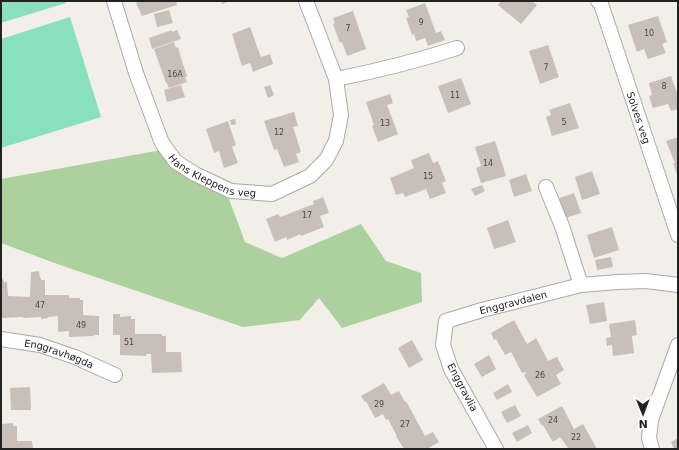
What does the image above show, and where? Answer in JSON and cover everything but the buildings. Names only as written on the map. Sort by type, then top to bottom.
[{"type":"street","name":"Hans Kleppens veg","points":[[114,1],[136,73],[162,143],[176,162],[195,174],[232,191],[272,194],[310,176],[326,160],[336,141],[341,115],[336,79],[306,1]]},
{"type":"street","name":"Solves veg","points":[[603,2],[678,235]]},
{"type":"street","points":[[336,79],[369,73],[457,48]]},
{"type":"street","points":[[546,187],[562,226],[581,285]]},
{"type":"street","name":"Enggravdalen","points":[[446,321],[482,310],[581,285],[646,281],[678,284]]},
{"type":"street","name":"Enggravlia","points":[[446,321],[443,345],[452,368],[496,449]]},
{"type":"street","name":"Enggravhøgda","points":[[1,339],[40,345],[75,357],[115,375]]},
{"type":"street","points":[[652,449],[649,438],[651,420],[678,345]]},
{"type":"green space","points":[[1,1],[65,1],[66,3],[1,23]]},
{"type":"green space","points":[[70,17],[101,117],[1,148],[1,39]]},
{"type":"green space","points":[[167,149],[174,165],[192,180],[229,199],[245,242],[282,258],[361,224],[386,261],[421,273],[422,302],[342,328],[319,298],[300,320],[243,327],[60,265],[1,243],[1,179]]}]
